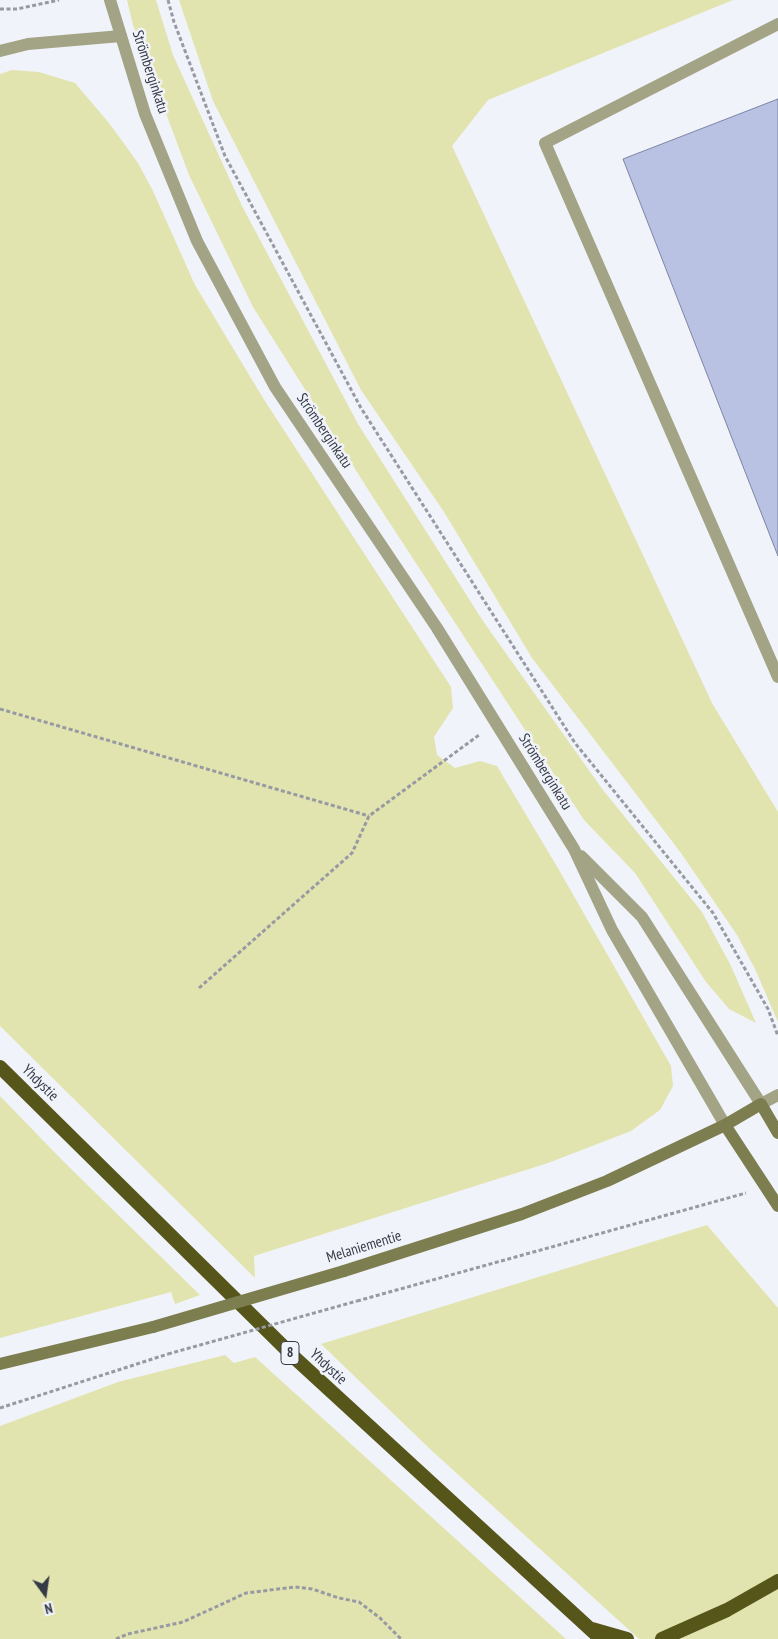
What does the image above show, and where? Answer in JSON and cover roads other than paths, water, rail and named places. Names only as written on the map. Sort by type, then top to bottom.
[{"type":"highway","name":"Yhdystie","points":[[0,1067],[296,1359],[600,1639]]},
{"type":"highway","points":[[662,1639],[727,1610],[778,1581]]},
{"type":"highway","points":[[590,1629],[627,1639]]},
{"type":"main road","name":"Melaniementie","points":[[0,1364],[153,1327],[344,1271],[522,1214],[607,1181],[725,1125],[761,1104]]},
{"type":"main road","name":"Strömberginkatu","points":[[761,1104],[778,1133]]},
{"type":"main road","name":"Strömberginkatu","points":[[725,1125],[778,1206]]},
{"type":"street","name":"Strömberginkatu","points":[[110,0],[146,114],[197,241],[271,379],[437,628],[574,849],[612,930],[725,1125]]},
{"type":"street","points":[[778,24],[545,144],[778,677]]},
{"type":"street","points":[[0,51],[28,44],[121,36]]},
{"type":"street","name":"Strömberginkatu","points":[[574,849],[642,917],[761,1104]]},
{"type":"street","points":[[761,1104],[778,1095]]}]
